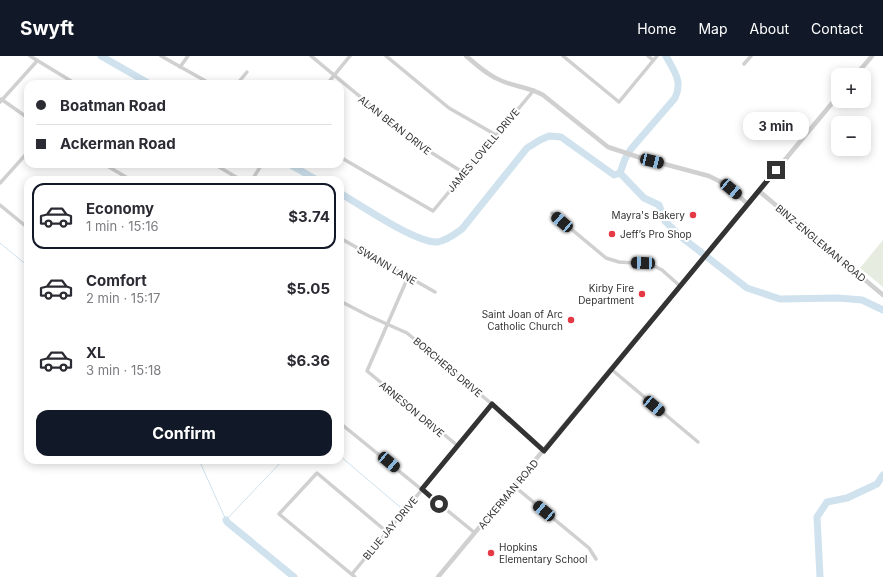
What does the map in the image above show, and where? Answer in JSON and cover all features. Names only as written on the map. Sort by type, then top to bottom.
[{"type":"street","points":[[30,56],[69,80]]},
{"type":"street","points":[[161,56],[204,80]]},
{"type":"street","points":[[180,66],[188,56]]},
{"type":"street","name":"ALAN BEAN DRIVE","points":[[311,56],[339,80]]},
{"type":"street","points":[[330,80],[350,56]]},
{"type":"street","points":[[386,56],[449,108],[496,135]]},
{"type":"street","points":[[466,56],[485,72],[497,79],[534,90],[552,101],[602,144],[619,152],[709,176],[723,183],[748,204]]},
{"type":"street","points":[[564,56],[619,102],[655,58],[648,56]]},
{"type":"street","points":[[744,64],[751,56]]},
{"type":"street","points":[[862,68],[872,56]]},
{"type":"street","points":[[24,115],[1,100],[37,61]]},
{"type":"street","points":[[240,80],[247,72]]},
{"type":"street","name":"ALAN BEAN DRIVE","points":[[344,84],[416,144],[464,173]]},
{"type":"street","name":"JAMES LOVELL DRIVE","points":[[344,159],[433,210],[534,90]]},
{"type":"street","name":"ACKERMAN ROAD","points":[[438,577],[831,104]]},
{"type":"street","points":[[0,183],[24,156]]},
{"type":"street","points":[[111,168],[124,176]]},
{"type":"street","points":[[221,168],[234,176]]},
{"type":"street","name":"BINZ-ENGLEMAN ROAD","points":[[759,191],[883,295]]},
{"type":"street","points":[[0,205],[24,225]]},
{"type":"street","points":[[552,213],[606,258],[619,262],[650,264],[662,270],[680,286]]},
{"type":"street","name":"SWANN LANE","points":[[344,240],[435,292]]},
{"type":"street","points":[[388,324],[408,277]]},
{"type":"street","name":"BORCHERS DRIVE","points":[[344,303],[407,333],[492,404],[544,451]]},
{"type":"street","name":"ARNESON DRIVE","points":[[388,324],[367,371],[458,446]]},
{"type":"street","points":[[611,369],[698,442]]},
{"type":"street","name":"BLUE JAY DRIVE","points":[[353,576],[387,532],[492,404]]},
{"type":"street","points":[[344,426],[475,534]]},
{"type":"street","points":[[353,576],[279,514],[317,473],[387,532]]},
{"type":"street","points":[[514,486],[589,548],[596,559]]},
{"type":"shaded area","points":[[883,240],[883,287],[860,268]]},
{"type":"waterway","points":[[101,56],[143,80]]},
{"type":"waterway","points":[[666,56],[678,81],[675,98],[631,149],[625,159],[620,173],[644,198],[659,205],[665,221],[680,236],[747,288],[780,299],[838,298],[862,300],[883,310]]},
{"type":"waterway","points":[[344,195],[402,230],[428,241],[437,242],[447,239],[462,229],[527,148],[549,136],[561,137],[614,175],[620,173]]},
{"type":"waterway","points":[[296,168],[310,176]]},
{"type":"waterway","points":[[0,243],[24,263]]},
{"type":"waterway","points":[[344,459],[400,507]]},
{"type":"waterway","points":[[201,464],[226,520],[279,464]]},
{"type":"waterway","points":[[820,577],[817,517],[827,502],[847,498],[877,484],[883,475]]},
{"type":"waterway","points":[[226,520],[294,577]]},
{"type":"place","name":"Mayra's Bakery","points":[[693,215]]},
{"type":"place","name":"Jeff’s Pro Shop","points":[[612,234]]},
{"type":"place","name":"Kirby Fire Department","points":[[642,294]]},
{"type":"place","name":"Saint Joan of Arc Catholic Church","points":[[571,320]]},
{"type":"place","name":"Hopkins Elementary School","points":[[491,553]]},
{"type":"route","points":[[439,504],[422,489],[492,404],[544,451],[776,170]]}]
